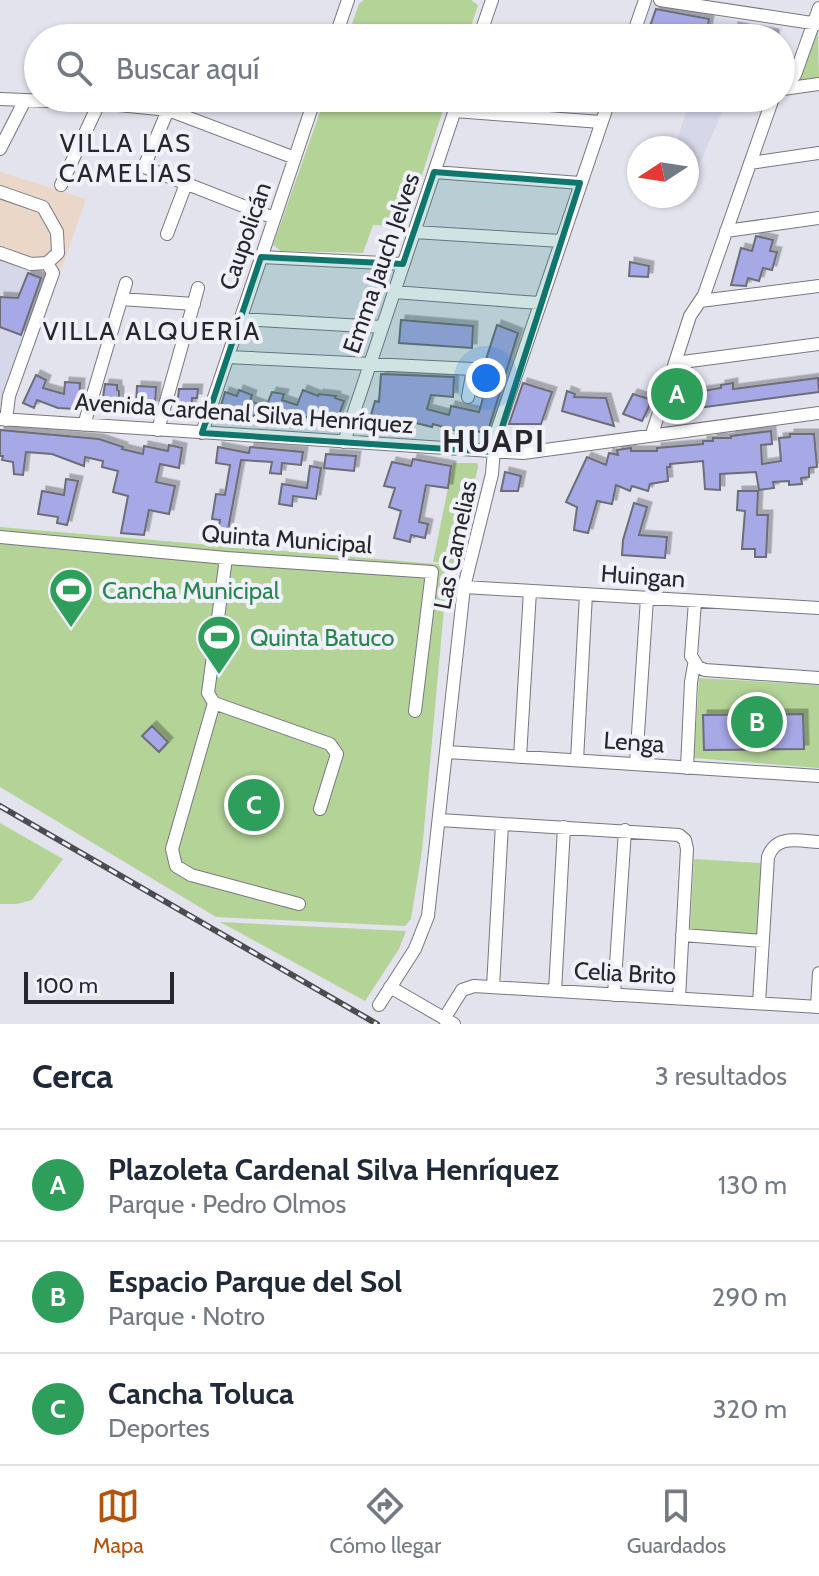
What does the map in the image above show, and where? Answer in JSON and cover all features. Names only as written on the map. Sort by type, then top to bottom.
[{"type":"street","points":[[340,24],[348,0]]},
{"type":"street","points":[[484,24],[492,0]]},
{"type":"street","points":[[637,24],[645,0]]},
{"type":"street","points":[[660,0],[816,24]]},
{"type":"street","points":[[750,14],[756,0]]},
{"type":"street","points":[[795,75],[816,24],[819,8]]},
{"type":"street","points":[[795,87],[819,84]]},
{"type":"street","points":[[0,99],[24,100]]},
{"type":"street","points":[[0,149],[24,102]]},
{"type":"street","points":[[61,185],[95,112]]},
{"type":"street","points":[[167,112],[144,167],[274,218]]},
{"type":"street","points":[[173,112],[295,158]]},
{"type":"street","name":"Caupolicán","points":[[202,433],[310,112]]},
{"type":"street","name":"Emma Jauch Jelves","points":[[344,442],[454,112]]},
{"type":"street","points":[[521,112],[601,122]]},
{"type":"street","name":"Las Camelias","points":[[379,1005],[415,949],[428,916],[464,587],[491,478],[495,437],[605,112]]},
{"type":"street","points":[[652,434],[690,316],[700,301],[768,112]]},
{"type":"street","points":[[750,163],[819,153]]},
{"type":"street","points":[[434,172],[580,183]]},
{"type":"street","points":[[167,234],[186,184]]},
{"type":"street","points":[[0,192],[43,207],[57,232],[58,253],[47,263],[31,264],[0,253]]},
{"type":"street","points":[[726,231],[819,218]]},
{"type":"street","points":[[414,232],[561,241]]},
{"type":"street","points":[[261,257],[403,264]]},
{"type":"street","points":[[3,419],[53,273],[47,263]]},
{"type":"street","points":[[84,425],[126,283]]},
{"type":"street","points":[[700,301],[819,286]]},
{"type":"street","points":[[158,430],[198,288]]},
{"type":"street","points":[[394,292],[539,303]]},
{"type":"street","points":[[121,299],[194,304]]},
{"type":"street","points":[[240,319],[382,327]]},
{"type":"street","points":[[675,363],[819,344]]},
{"type":"street","points":[[228,357],[473,369],[468,397]]},
{"type":"street","name":"Avenida Cardenal Silva Henríquez","points":[[3,419],[494,452],[550,451],[652,434],[819,413]]},
{"type":"street","name":"Quinta Municipal","points":[[0,537],[226,558],[432,572],[415,711]]},
{"type":"street","points":[[226,558],[208,693],[214,703],[330,744],[337,754],[320,809]]},
{"type":"street","name":"Huingan","points":[[464,587],[819,608]]},
{"type":"street","points":[[520,757],[530,591]]},
{"type":"street","points":[[577,760],[586,594]]},
{"type":"street","points":[[636,764],[647,598]]},
{"type":"street","points":[[687,768],[695,601]]},
{"type":"street","points":[[694,665],[705,670],[819,678]]},
{"type":"street","points":[[214,703],[172,849],[176,866],[191,875],[299,904]]},
{"type":"street","name":"Lenga","points":[[447,752],[819,776]]},
{"type":"street","points":[[440,820],[672,833],[685,840],[687,858],[679,998]]},
{"type":"street","points":[[493,987],[502,824]]},
{"type":"street","points":[[555,991],[564,827]]},
{"type":"street","points":[[614,995],[625,830]]},
{"type":"street","points":[[759,1003],[768,857],[776,843],[790,840],[819,842]]},
{"type":"street","points":[[682,935],[763,941]]},
{"type":"street","points":[[818,1006],[819,973]]},
{"type":"street","points":[[390,987],[449,1021]]},
{"type":"street","name":"Celia Brito","points":[[449,1021],[466,987],[818,1006]]},
{"type":"highlighted area","points":[[434,172],[580,183],[494,452],[202,433],[261,257],[403,264]]},
{"type":"shaded area","points":[[651,4],[759,24],[645,24]]},
{"type":"shaded area","points":[[686,112],[722,112],[699,165],[699,136],[679,136]]},
{"type":"shaded area","points":[[0,172],[86,199],[58,279],[0,258]]},
{"type":"shaded area","points":[[0,259],[47,275],[3,406],[0,405]]},
{"type":"green space","points":[[364,0],[471,0],[478,5],[472,24],[352,24],[359,4]]},
{"type":"green space","points":[[818,32],[819,79],[799,82]]},
{"type":"green space","points":[[320,112],[442,112],[405,227],[373,225],[363,253],[281,251],[273,245]]},
{"type":"green space","points":[[680,370],[687,418],[666,421],[663,417],[677,371]]},
{"type":"green space","points":[[453,463],[477,463],[478,466],[459,564],[433,562]]},
{"type":"green space","name":"Quinta Batuco","points":[[0,527],[448,565],[422,851],[411,919],[405,926],[216,917],[0,787]]},
{"type":"green space","points":[[699,678],[819,685],[819,768],[694,758]]},
{"type":"green space","points":[[0,823],[63,859],[32,900],[0,904]]},
{"type":"green space","points":[[694,859],[761,863],[757,934],[690,930]]},
{"type":"green space","points":[[220,922],[406,931],[399,949],[365,1001]]},
{"type":"building","points":[[656,9],[709,19],[708,24],[651,24]]},
{"type":"building","points":[[756,236],[773,240],[770,251],[777,252],[772,270],[763,268],[759,281],[748,278],[746,286],[731,285],[741,248],[752,251]]},
{"type":"building","points":[[630,262],[649,266],[648,277],[629,276]]},
{"type":"building","points":[[28,273],[41,278],[21,335],[0,327],[0,297],[18,298]]},
{"type":"building","points":[[401,320],[473,326],[472,348],[399,343]]},
{"type":"building","points":[[497,325],[518,333],[487,434],[470,429],[468,437],[433,424],[432,427],[396,418],[395,422],[371,415],[375,401],[379,402],[381,374],[454,377],[453,397],[431,395],[427,409],[449,415],[451,406],[479,412],[483,398],[477,396]]},
{"type":"building","points":[[36,375],[46,380],[43,388],[64,394],[65,382],[80,383],[79,405],[75,405],[75,409],[58,408],[37,400],[34,408],[23,403]]},
{"type":"building","points":[[818,378],[819,392],[698,408],[696,392],[721,388],[721,385],[733,383],[733,389]]},
{"type":"building","points":[[523,383],[552,392],[541,424],[509,424]]},
{"type":"building","points":[[105,384],[117,385],[119,407],[115,407],[115,411],[101,411]]},
{"type":"building","points":[[137,386],[156,387],[155,405],[136,404]]},
{"type":"building","points":[[179,389],[198,389],[197,398],[192,398],[191,415],[176,415]]},
{"type":"building","points":[[239,390],[252,395],[250,401],[266,407],[272,392],[284,394],[282,400],[297,405],[303,390],[318,396],[336,396],[344,401],[335,425],[292,413],[289,422],[261,414],[254,416],[246,413],[245,417],[231,412],[229,418],[218,416],[225,392],[237,396]]},
{"type":"building","points":[[567,391],[575,394],[574,397],[606,398],[614,426],[562,411]]},
{"type":"building","points":[[633,394],[652,400],[642,421],[623,414]]},
{"type":"building","points":[[0,430],[99,439],[143,454],[144,446],[168,451],[169,445],[182,448],[179,468],[160,464],[156,482],[175,486],[169,514],[149,510],[144,535],[121,533],[128,496],[113,492],[118,471],[102,467],[103,461],[85,457],[84,466],[52,454],[26,452],[23,475],[14,474],[13,462],[2,460],[3,456],[0,456]]},
{"type":"building","points":[[771,431],[772,444],[761,445],[762,464],[781,461],[779,438],[790,437],[790,434],[814,434],[817,467],[809,468],[809,477],[801,478],[802,484],[773,482],[774,488],[759,490],[756,472],[720,474],[720,490],[705,489],[703,461],[670,464],[667,467],[668,481],[650,484],[648,491],[632,486],[630,491],[616,485],[612,504],[597,501],[588,533],[574,530],[577,507],[566,502],[587,457],[606,465],[609,453],[618,455],[617,450],[657,451],[657,448],[703,444],[703,441],[713,441],[713,438]]},
{"type":"building","points":[[218,447],[249,453],[250,447],[303,452],[301,465],[282,463],[281,474],[270,473],[272,462],[241,460],[227,535],[218,533],[220,520],[212,519],[216,494],[225,495],[230,465],[216,463]]},
{"type":"building","points":[[326,454],[356,456],[354,471],[324,468]]},
{"type":"building","points":[[413,459],[451,466],[448,488],[426,485],[419,522],[428,524],[425,538],[411,535],[410,542],[394,538],[401,511],[389,507],[395,488],[384,486],[392,462],[411,466]]},
{"type":"building","points":[[310,466],[321,468],[316,499],[293,496],[292,506],[279,504],[282,484],[307,488]]},
{"type":"building","points":[[505,472],[521,476],[518,491],[501,491]]},
{"type":"building","points":[[66,479],[78,481],[67,525],[57,523],[58,517],[38,514],[42,491],[64,495]]},
{"type":"building","points":[[738,491],[758,491],[757,515],[768,515],[766,557],[755,557],[755,549],[742,549],[745,511],[737,510]]},
{"type":"building","points":[[634,503],[647,507],[639,535],[667,537],[665,558],[622,555]]},
{"type":"building","points":[[803,714],[804,749],[704,750],[703,715]]},
{"type":"building","points":[[152,726],[168,742],[159,752],[142,736]]},
{"type":"railway","points":[[0,806],[377,1024]]},
{"type":"place","name":"Plazoleta Cardenal Silva Henríquez","points":[[677,394]]},
{"type":"place","name":"Cancha Municipal","points":[[71,629]]},
{"type":"place","name":"Quinta Batuco","points":[[219,676]]},
{"type":"place","name":"Espacio Parque del Sol","points":[[757,722]]},
{"type":"place","name":"Cancha Toluca","points":[[254,805]]},
{"type":"district","name":"VILLA LAS CAMELIAS","points":[[126,158]]},
{"type":"district","name":"VILLA ALQUERÍA","points":[[152,331]]},
{"type":"district","name":"HUAPI","points":[[494,440]]}]
